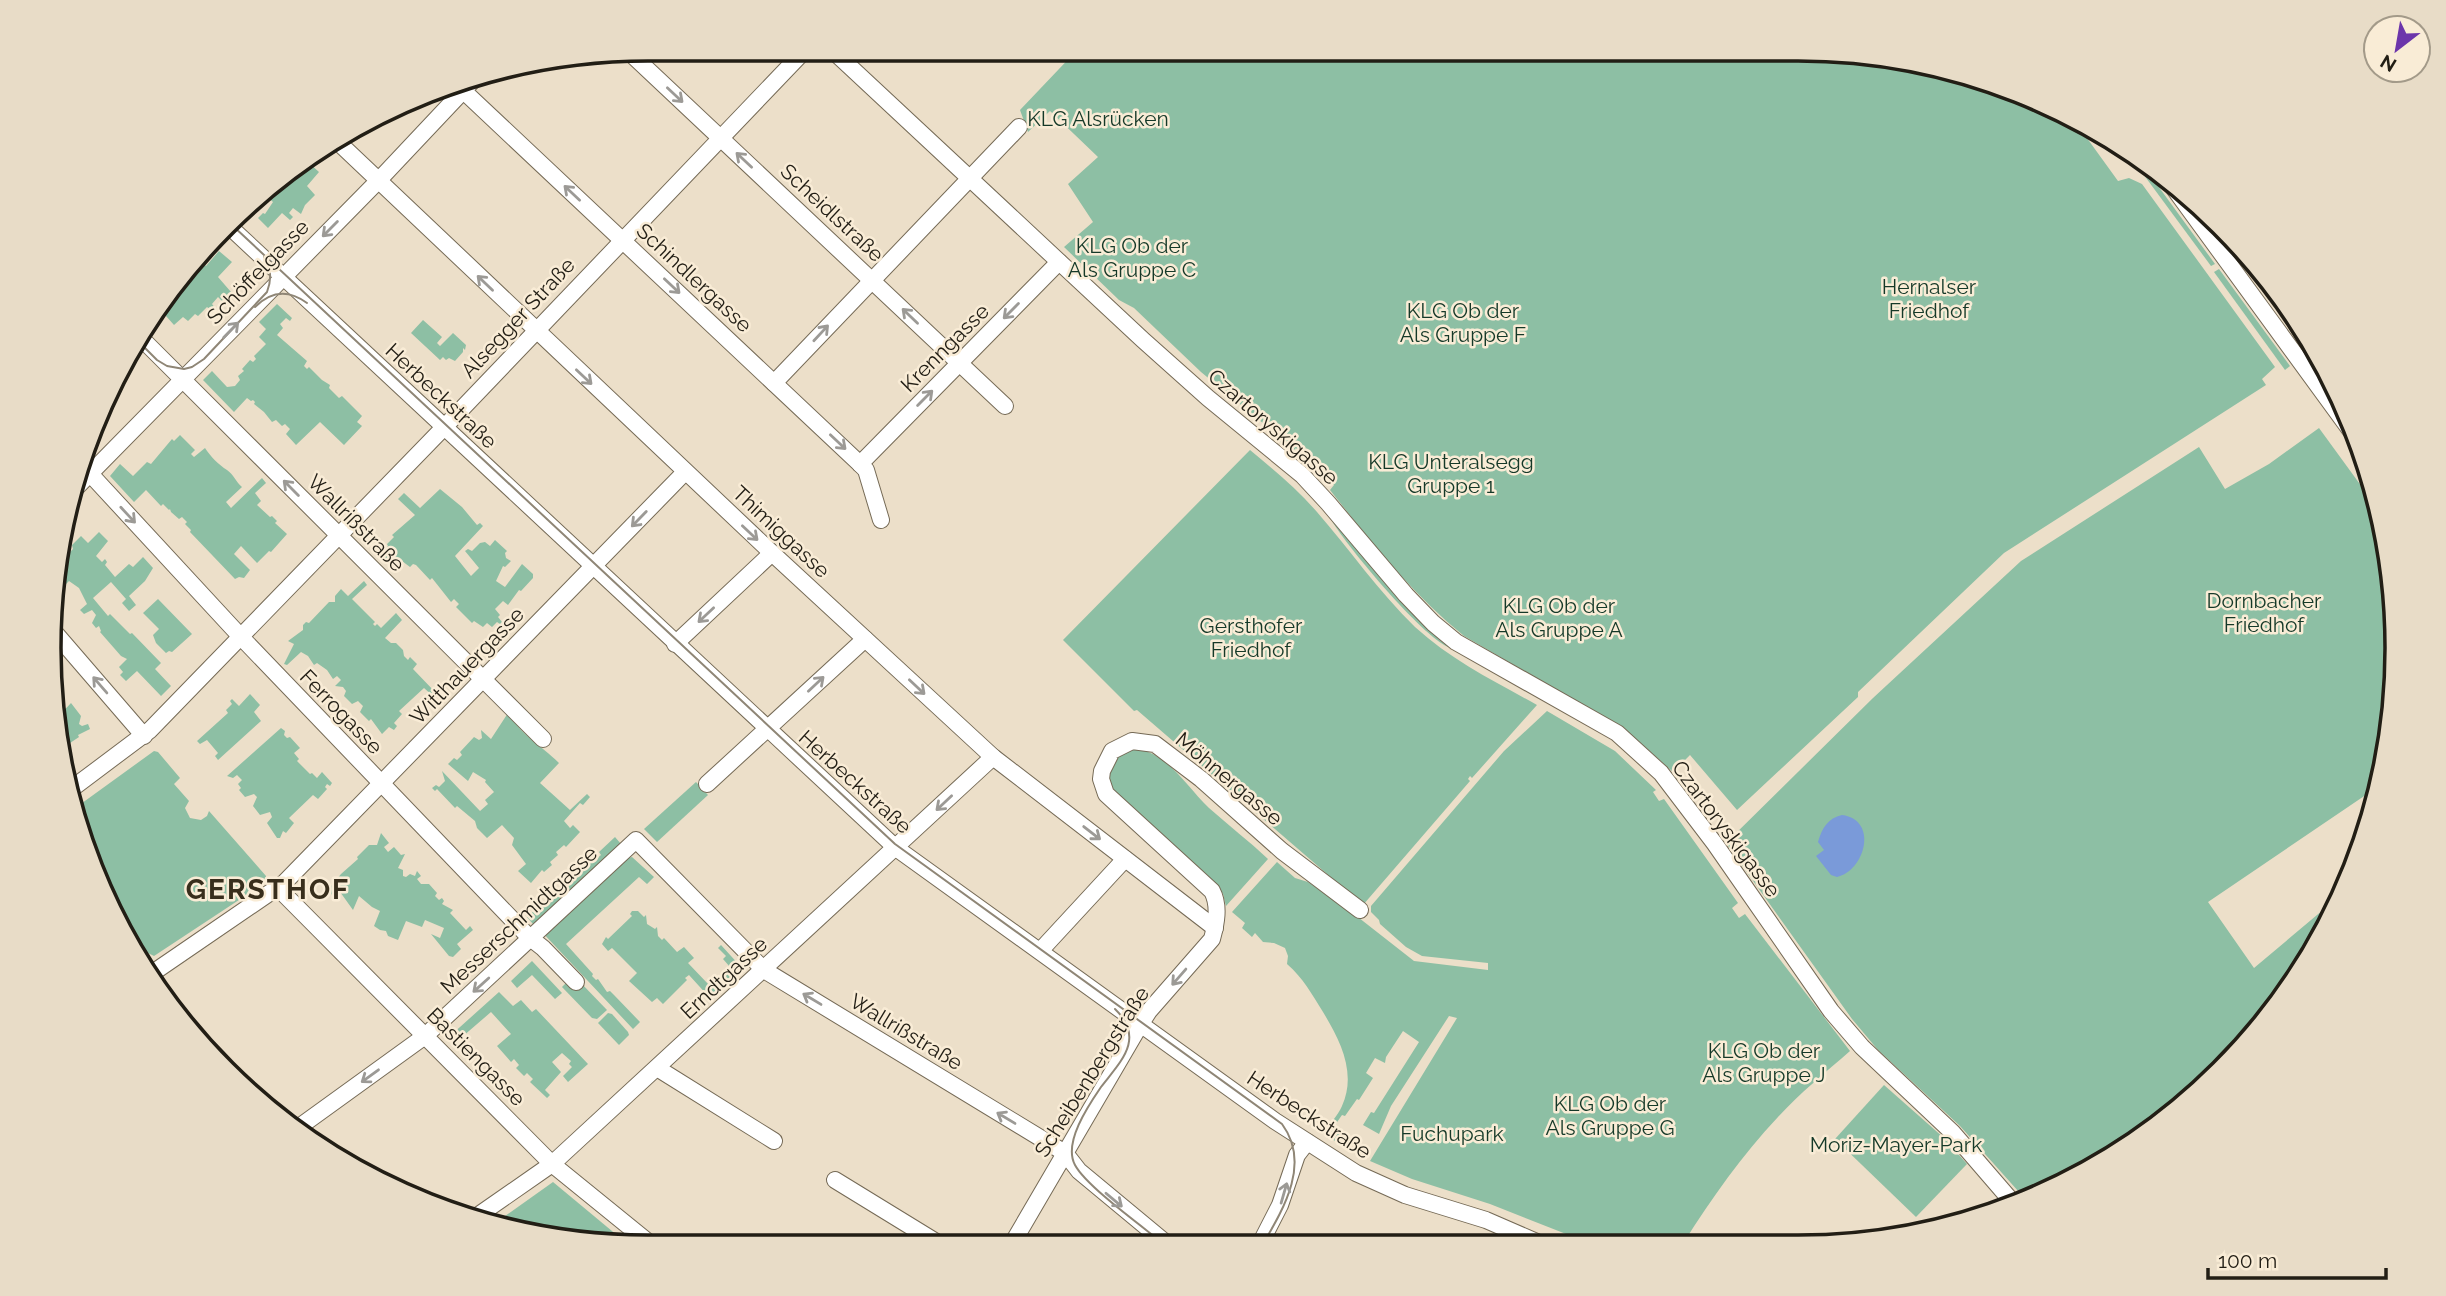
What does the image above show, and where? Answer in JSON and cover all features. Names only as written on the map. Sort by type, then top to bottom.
[{"type":"street","name":"Scheidlstraße","points":[[639,61],[1005,406]]},
{"type":"street","name":"Alsegger Straße","points":[[78,784],[144,736],[444,428],[794,61]]},
{"type":"street","name":"Czartoryskigasse","points":[[844,61],[1194,386],[1301,475],[1433,623],[1456,642],[1617,733],[1661,773],[1715,844],[1831,1011],[1861,1047],[1952,1132],[2005,1197]]},
{"type":"street","name":"Schindlergasse","points":[[464,91],[866,470],[881,520]]},
{"type":"street","name":"Schöffelgasse","points":[[90,465],[183,379],[378,181],[451,95]]},
{"type":"street","points":[[774,383],[1019,127]]},
{"type":"street","name":"Thimiggasse","points":[[343,147],[685,472],[993,757],[1215,928]]},
{"type":"street","points":[[2193,214],[2331,404]]},
{"type":"street","name":"Herbeckstraße","points":[[235,232],[895,848],[1307,1142],[1370,1180],[1405,1195],[1486,1220],[1521,1235]]},
{"type":"street","name":"Krenngasse","points":[[860,464],[1059,262]]},
{"type":"street","name":"Wallrißstraße","points":[[147,344],[543,739]]},
{"type":"street","name":"Ferrogasse","points":[[88,471],[381,784],[576,982]]},
{"type":"street","name":"Witthauergasse","points":[[157,970],[278,888],[685,472]]},
{"type":"street","points":[[675,644],[772,553]]},
{"type":"street","points":[[707,784],[864,639]]},
{"type":"street","points":[[61,641],[144,736]]},
{"type":"street","name":"Möhnergasse","points":[[1215,928],[1217,905],[1212,891],[1106,794],[1101,779],[1102,772],[1112,751],[1119,746],[1132,741],[1155,744],[1201,779],[1282,851],[1360,910]]},
{"type":"street","name":"Erndtgasse","points":[[484,1211],[552,1164],[993,757]]},
{"type":"street","name":"Wallrißstraße","points":[[636,840],[764,970],[1065,1153],[1079,1171],[1156,1235]]},
{"type":"street","name":"Messerschmidtgasse","points":[[304,1123],[425,1036],[636,840]]},
{"type":"street","points":[[1040,951],[1125,859]]},
{"type":"street","name":"Bastiengasse","points":[[278,888],[552,1164],[639,1235]]},
{"type":"street","name":"Scheibenbergstraße","points":[[1018,1235],[1140,1025],[1212,939],[1215,928]]},
{"type":"street","points":[[657,1068],[774,1141]]},
{"type":"street","points":[[1265,1235],[1280,1205],[1297,1155],[1307,1142]]},
{"type":"street","points":[[835,1180],[925,1235]]},
{"type":"green space","points":[[1067,61],[1798,61],[1875,66],[1912,73],[1987,92],[2058,122],[2087,138],[2118,181],[2129,178],[2142,184],[2275,367],[2262,379],[2266,385],[2004,553],[1858,692],[1858,697],[1737,810],[1690,755],[1673,772],[1626,730],[1464,636],[1427,603],[1393,567],[1330,490],[1334,485],[1296,448],[1292,452],[1264,424],[1201,372],[1134,308],[1119,300],[1064,247],[1093,222],[1068,184],[1098,157],[1050,111],[1028,132],[1020,110]]},
{"type":"green space","points":[[313,166],[319,172],[307,186],[315,195],[305,205],[301,214],[293,208],[289,213],[293,217],[290,220],[282,213],[268,228],[258,218],[265,214],[273,202],[270,199]]},
{"type":"green space","points":[[2143,173],[2155,182],[2215,264],[2211,266]]},
{"type":"green space","points":[[219,251],[232,262],[218,277],[231,292],[222,301],[218,297],[212,304],[215,308],[212,311],[207,307],[198,316],[195,314],[188,321],[183,317],[174,325],[165,315],[204,264],[206,266]]},
{"type":"green space","points":[[2219,269],[2290,366],[2285,370],[2214,272]]},
{"type":"green space","points":[[277,304],[292,318],[290,321],[286,318],[280,324],[283,328],[277,335],[307,361],[304,366],[307,369],[309,367],[330,385],[329,388],[339,398],[342,396],[362,416],[357,422],[362,426],[344,445],[320,422],[296,445],[286,434],[290,429],[276,420],[272,422],[253,400],[247,398],[234,412],[203,380],[212,371],[227,387],[235,386],[240,380],[238,376],[244,371],[242,369],[250,360],[253,362],[256,359],[254,356],[266,344],[259,337],[266,329],[259,322]]},
{"type":"green space","points":[[423,320],[442,337],[437,343],[440,346],[453,333],[466,345],[455,361],[443,357],[440,360],[411,333]]},
{"type":"green space","name":"Dornbacher Friedhof","points":[[2319,428],[2363,488],[2365,496],[2380,571],[2385,648],[2380,725],[2366,795],[2208,902],[2254,968],[2323,910],[2286,974],[2239,1035],[2213,1063],[2155,1114],[2091,1156],[2019,1192],[1960,1126],[1878,1050],[1852,1019],[1726,843],[1873,698],[2021,561],[2199,447],[2225,489],[2269,464]]},
{"type":"green space","points":[[180,435],[195,450],[191,454],[194,457],[205,448],[242,487],[226,502],[231,508],[262,478],[266,483],[255,493],[261,501],[257,505],[272,516],[277,521],[275,523],[287,534],[257,563],[241,546],[234,554],[250,570],[244,578],[235,579],[190,532],[182,517],[179,519],[170,509],[163,504],[161,506],[146,490],[134,502],[110,476],[120,464],[133,476],[147,462],[151,464],[172,439],[174,441]]},
{"type":"green space","name":"Gersthofer Friedhof","points":[[1250,450],[1309,504],[1415,627],[1458,660],[1537,705],[1472,778],[1470,776],[1470,781],[1363,905],[1137,710],[1134,711],[1063,640]]},
{"type":"green space","points":[[440,489],[462,507],[477,525],[480,523],[483,526],[455,556],[471,576],[479,568],[465,551],[472,551],[485,542],[490,546],[495,540],[507,551],[506,558],[511,561],[503,566],[496,581],[505,587],[522,564],[533,574],[533,578],[519,590],[508,605],[503,601],[495,609],[500,615],[500,624],[497,622],[492,627],[487,623],[483,627],[474,621],[472,623],[456,607],[459,604],[454,599],[451,602],[432,578],[430,580],[416,565],[410,567],[402,561],[394,569],[381,554],[394,537],[392,535],[415,515],[398,499],[404,493],[420,508]]},
{"type":"green space","points":[[1335,519],[1450,644],[1448,647],[1436,640],[1386,590],[1341,534],[1332,521]]},
{"type":"green space","points":[[99,532],[108,541],[96,556],[102,562],[105,559],[105,565],[115,577],[129,564],[133,567],[143,557],[153,568],[145,581],[129,596],[136,605],[129,611],[122,603],[126,599],[111,582],[93,598],[108,616],[110,614],[132,633],[161,663],[155,669],[171,686],[161,696],[137,671],[126,681],[120,675],[123,672],[119,667],[127,659],[121,656],[100,632],[99,626],[96,628],[92,623],[96,615],[92,610],[84,614],[80,610],[87,604],[79,588],[69,581],[65,585],[72,545],[81,536],[88,543]]},
{"type":"green space","points":[[364,581],[367,585],[352,599],[375,622],[375,626],[377,624],[381,628],[396,613],[402,620],[385,638],[396,643],[408,660],[410,657],[417,664],[413,669],[436,693],[433,696],[424,688],[399,711],[402,714],[394,723],[397,726],[394,730],[389,727],[382,734],[371,719],[369,721],[360,712],[363,706],[358,701],[352,704],[344,696],[346,691],[343,687],[335,686],[341,680],[337,676],[333,679],[327,670],[317,663],[314,665],[308,656],[301,652],[287,665],[284,664],[294,644],[288,641],[303,630],[303,625],[309,623],[329,602],[335,602],[335,596],[341,589],[348,596]]},
{"type":"green space","points":[[158,599],[192,634],[172,652],[166,653],[156,643],[153,635],[159,629],[143,613]]},
{"type":"green space","points":[[250,694],[260,705],[254,712],[261,721],[218,760],[215,756],[218,753],[207,740],[200,744],[197,741],[228,713],[226,710],[232,704],[232,699],[239,706]]},
{"type":"green space","points":[[71,703],[81,716],[79,724],[88,724],[90,729],[69,743],[66,725],[65,710]]},
{"type":"green space","points":[[1547,711],[1615,751],[1656,790],[1653,792],[1659,801],[1664,799],[1738,903],[1732,908],[1739,918],[1745,914],[1850,1051],[1765,1131],[1728,1177],[1688,1235],[1569,1235],[1490,1204],[1412,1179],[1370,1161],[1457,1018],[1449,1016],[1391,1106],[1379,1134],[1363,1125],[1371,1112],[1374,1113],[1419,1042],[1403,1031],[1385,1063],[1375,1058],[1366,1073],[1373,1078],[1359,1100],[1357,1099],[1335,1125],[1335,1131],[1346,1138],[1341,1145],[1323,1133],[1340,1109],[1346,1094],[1347,1069],[1340,1045],[1311,992],[1287,964],[1285,948],[1263,942],[1255,933],[1252,937],[1242,928],[1245,923],[1232,912],[1277,862],[1295,878],[1308,882],[1354,914],[1414,961],[1488,970],[1488,963],[1422,956],[1406,947],[1380,924],[1371,912],[1371,906],[1504,751]]},
{"type":"green space","points":[[508,713],[526,735],[559,763],[540,783],[570,810],[587,794],[590,797],[583,805],[580,803],[564,821],[570,828],[573,825],[580,832],[566,847],[564,845],[556,852],[558,855],[550,862],[552,865],[544,872],[542,870],[531,883],[518,871],[526,864],[512,845],[514,838],[502,825],[487,838],[477,828],[475,821],[457,806],[455,808],[437,789],[435,791],[432,788],[436,785],[439,787],[445,781],[442,771],[480,811],[488,804],[485,800],[494,792],[486,780],[473,772],[468,781],[448,764],[462,755],[460,752],[474,737],[479,740],[482,738],[481,730],[491,739]]},
{"type":"green space","points":[[281,728],[285,731],[284,735],[290,737],[300,748],[294,753],[299,759],[297,761],[310,774],[317,778],[322,772],[332,783],[330,786],[327,784],[327,789],[318,799],[313,795],[289,818],[294,823],[286,833],[283,831],[280,838],[277,838],[267,823],[272,817],[270,812],[260,815],[253,806],[257,797],[254,794],[245,797],[239,790],[241,788],[238,784],[242,780],[237,775],[233,778],[227,776]]},
{"type":"green space","points":[[1138,749],[1149,752],[1168,765],[1209,808],[1268,859],[1226,906],[1223,894],[1215,883],[1145,822],[1120,804],[1107,780],[1120,755]]},
{"type":"green space","points":[[154,751],[158,752],[180,778],[174,784],[189,801],[185,808],[190,818],[201,820],[209,811],[266,876],[266,880],[154,956],[147,952],[122,908],[92,837],[82,803]]},
{"type":"green space","points":[[696,782],[708,795],[657,842],[644,829]]},
{"type":"green space","points":[[381,833],[389,843],[384,847],[388,852],[394,847],[401,855],[405,854],[398,868],[403,870],[403,876],[415,876],[417,871],[421,876],[417,879],[421,884],[429,884],[437,893],[435,896],[439,900],[442,898],[442,904],[453,910],[450,913],[466,930],[470,926],[473,930],[457,944],[461,949],[453,957],[449,956],[431,934],[440,938],[444,928],[425,920],[422,927],[406,921],[398,940],[374,926],[380,911],[359,896],[353,910],[338,889],[332,895],[328,890],[369,845],[377,845]]},
{"type":"green space","points":[[615,837],[621,844],[533,924],[527,917],[535,910],[538,912],[551,896],[553,898],[561,891],[559,888],[575,874],[577,876],[590,860],[593,862],[601,855],[599,852]]},
{"type":"green space","points":[[632,857],[654,877],[647,884],[639,877],[566,944],[607,992],[610,991],[640,1022],[633,1029],[541,931],[624,859]]},
{"type":"green space","points":[[632,911],[638,911],[644,917],[646,915],[647,924],[655,929],[657,927],[658,936],[662,940],[664,938],[677,952],[684,947],[694,958],[688,963],[709,985],[716,979],[719,981],[730,967],[723,959],[726,956],[718,948],[721,945],[741,967],[709,997],[689,975],[663,1004],[657,998],[652,1002],[629,981],[637,973],[612,948],[608,951],[602,944],[606,937],[608,939],[632,916]]},
{"type":"green space","points":[[532,961],[562,993],[555,999],[532,975],[517,988],[511,981]]},
{"type":"green space","points":[[568,981],[579,981],[607,1010],[597,1019],[592,1018],[562,987]]},
{"type":"green space","points":[[499,992],[513,1006],[521,1000],[532,1012],[536,1009],[588,1064],[568,1082],[563,1076],[572,1067],[569,1064],[571,1061],[562,1053],[552,1062],[561,1072],[545,1090],[550,1095],[547,1098],[530,1082],[533,1079],[527,1073],[524,1076],[516,1068],[519,1065],[514,1059],[511,1062],[497,1046],[511,1034],[491,1012],[462,1037],[450,1036]]},
{"type":"green space","points":[[608,1013],[628,1032],[629,1035],[619,1045],[598,1023]]},
{"type":"green space","name":"Moriz-Mayer-Park","points":[[1884,1085],[1944,1138],[1967,1164],[1916,1217],[1835,1139]]},
{"type":"green space","points":[[553,1182],[615,1233],[571,1230],[504,1217]]},
{"type":"water","points":[[1842,815],[1854,819],[1861,826],[1864,846],[1855,865],[1847,873],[1837,877],[1831,875],[1816,856],[1824,850],[1818,842],[1824,828],[1829,821]]},
{"type":"tram line","points":[[237,230],[895,844],[1282,1124],[1294,1154],[1294,1170],[1286,1200],[1268,1235]]},
{"type":"tram line","points":[[145,348],[167,366],[184,369],[204,359],[267,292],[270,274],[264,257]]},
{"type":"tram line","points":[[255,307],[267,298],[280,294],[293,295],[307,303]]},
{"type":"tram line","points":[[1115,1009],[1129,1030],[1127,1050],[1084,1114],[1072,1146],[1072,1156],[1081,1174],[1091,1184],[1153,1235]]},
{"type":"district","name":"GERSTHOF","points":[[268,889]]},
{"type":"park label","name":"KLG Alsrücken","points":[[1098,119]]},
{"type":"park label","name":"KLG Ob der Als Gruppe C","points":[[1132,258]]},
{"type":"park label","name":"Hernalser Friedhof","points":[[1929,299]]},
{"type":"park label","name":"KLG Ob der Als Gruppe F","points":[[1463,323]]},
{"type":"park label","name":"KLG Unteralsegg Gruppe 1","points":[[1451,474]]},
{"type":"park label","name":"KLG Ob der Als Gruppe A","points":[[1559,618]]},
{"type":"park label","name":"KLG Ob der Als Gruppe J","points":[[1764,1063]]},
{"type":"park label","name":"KLG Ob der Als Gruppe G","points":[[1610,1116]]},
{"type":"park label","name":"Fuchupark","points":[[1452,1134]]}]
